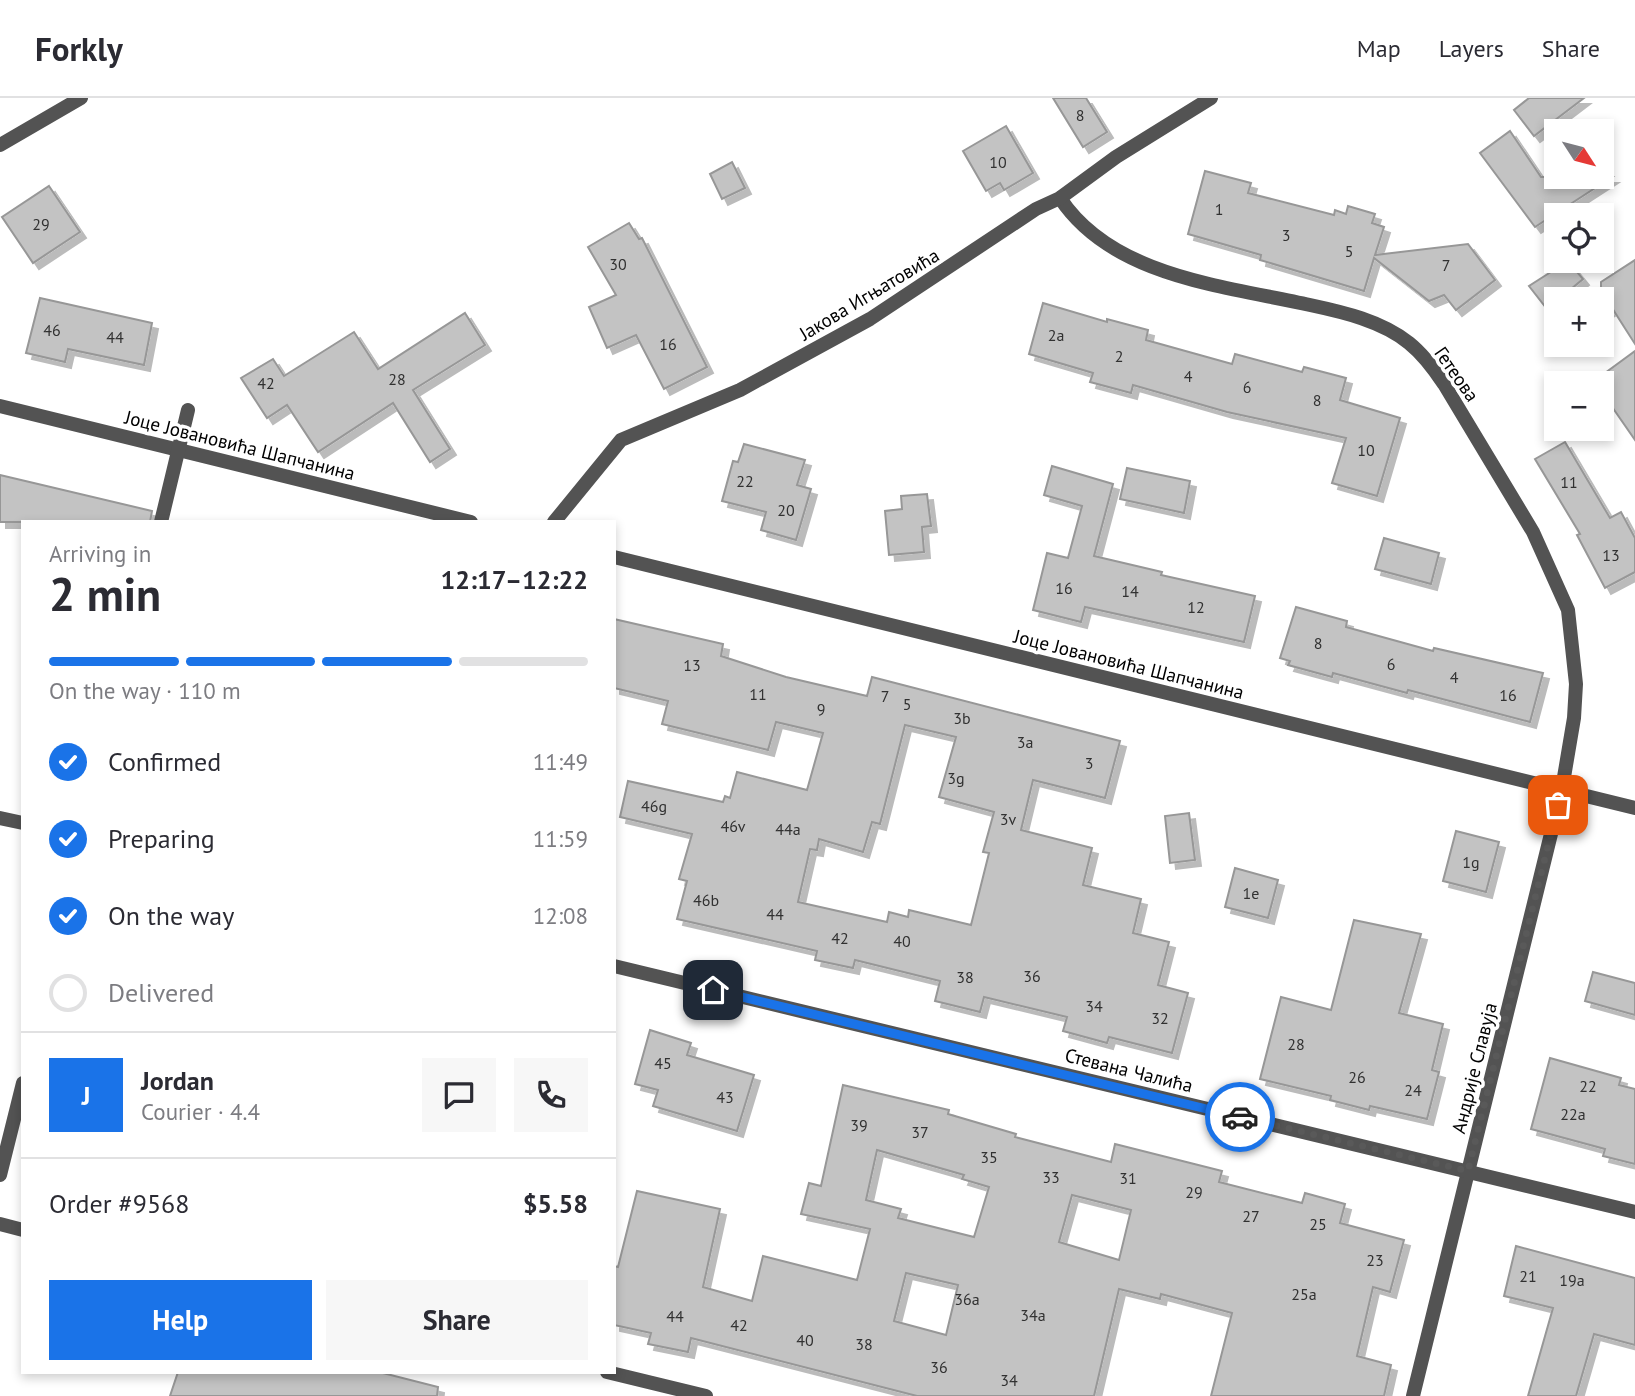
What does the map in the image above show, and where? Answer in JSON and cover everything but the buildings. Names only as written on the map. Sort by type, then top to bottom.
[{"type":"street","points":[[0,145],[81,98]]},
{"type":"street","name":"Јакова Игњатовића","points":[[556,520],[621,440],[740,390],[813,351],[912,293],[1036,209],[1060,198],[1116,157],[1211,98]]},
{"type":"street","name":"Гетеова","points":[[1060,198],[1084,228],[1123,253],[1185,278],[1338,311],[1378,325],[1408,342],[1429,361],[1533,532],[1567,610],[1576,684],[1574,719],[1562,789]]},
{"type":"street","name":"Јоце Јовановића Шапчанина","points":[[0,406],[463,520]]},
{"type":"street","points":[[161,520],[188,410]]},
{"type":"street","name":"Јоце Јовановића Шапчанина","points":[[616,557],[1635,808]]},
{"type":"street","name":"Андрије Славуја","points":[[1413,1396],[1562,789]]},
{"type":"street","points":[[0,818],[21,823]]},
{"type":"street","name":"Стевана Чалића","points":[[616,966],[1635,1212]]},
{"type":"street","points":[[0,1175],[21,1091]]},
{"type":"street","points":[[0,1224],[21,1229]]},
{"type":"street","points":[[615,1374],[706,1396]]},
{"type":"way so far","points":[[1240,1117],[1468,1171],[1558,805]]},
{"type":"route","points":[[713,990],[1240,1117]]}]
